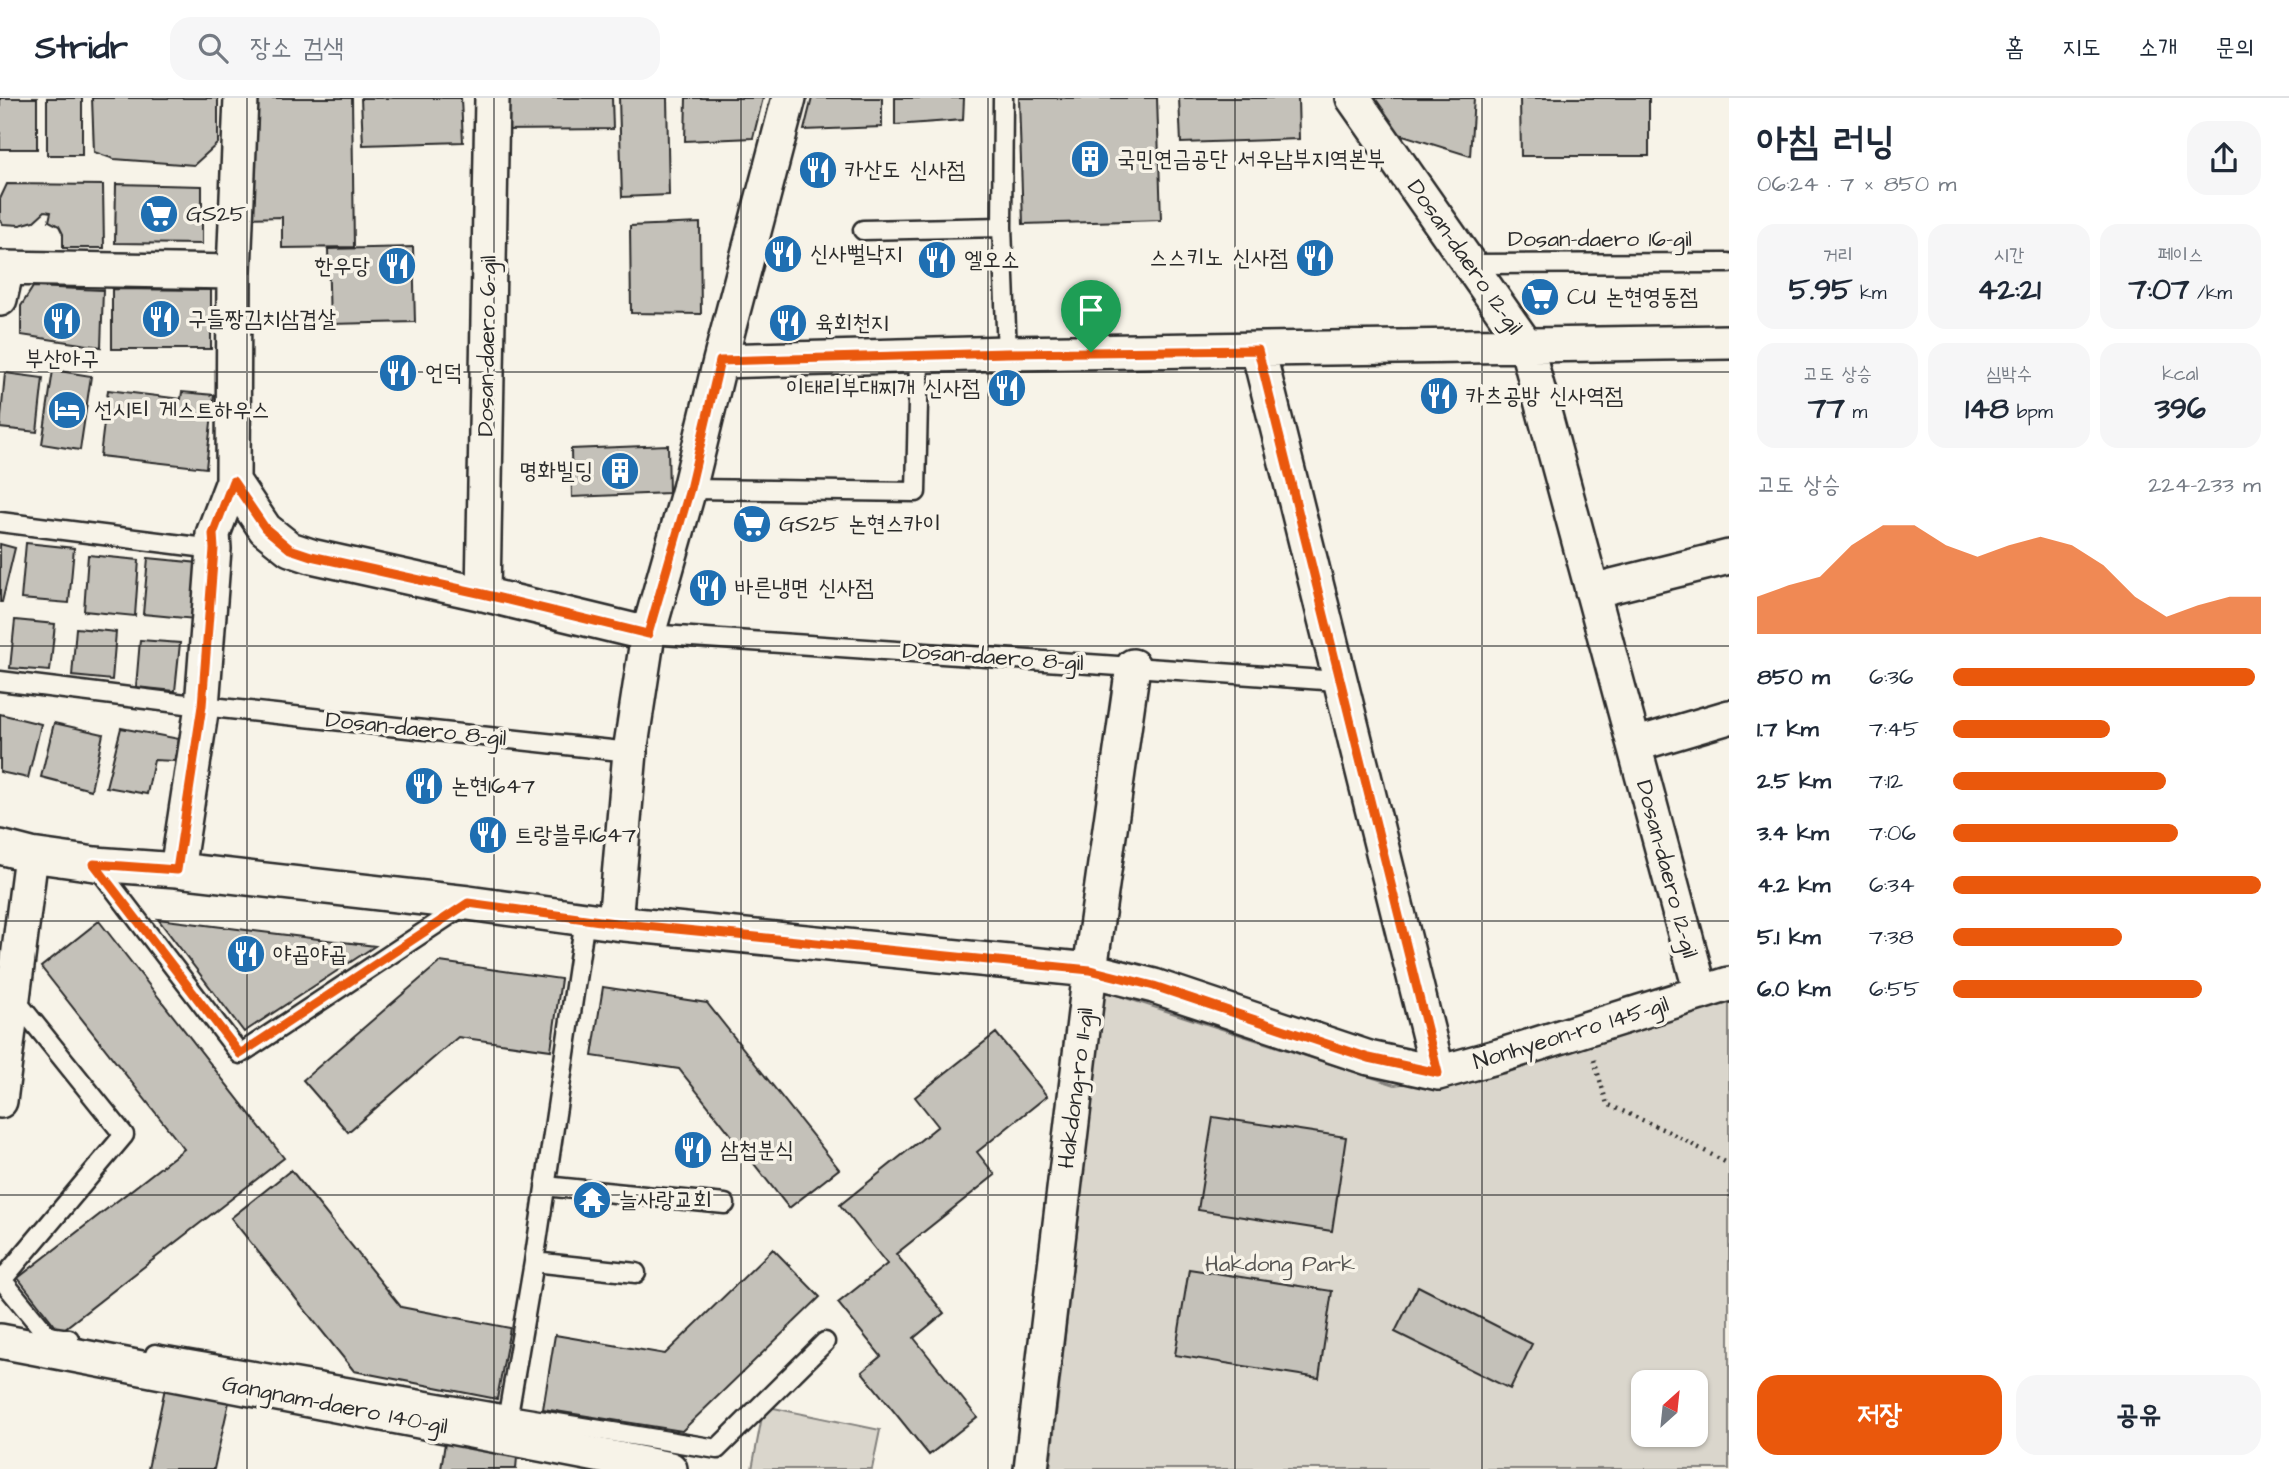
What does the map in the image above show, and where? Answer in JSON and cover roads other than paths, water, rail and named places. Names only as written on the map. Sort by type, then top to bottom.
[{"type":"street","points":[[177,870],[202,706],[213,534],[233,481],[234,272],[241,98]]},
{"type":"street","name":"Dosan-daero 6-gil","points":[[483,594],[492,98]]},
{"type":"street","points":[[600,921],[648,634],[690,489],[720,361],[789,98]]},
{"type":"street","name":"Dosan-daero 12-gil","points":[[1353,98],[1526,345],[1634,745],[1715,989]]},
{"type":"street","points":[[2,278],[234,272]]},
{"type":"street","points":[[720,361],[1007,353],[1729,342]]},
{"type":"street","points":[[1258,350],[1338,681],[1438,1073]]},
{"type":"street","name":"Dosan-daero 8-gil","points":[[233,481],[265,528],[290,549],[648,634]]},
{"type":"street","points":[[1592,591],[1729,557]]},
{"type":"street","name":"Hakdong-ro 11-gil","points":[[1031,1469],[1090,970],[1133,666]]},
{"type":"street","points":[[1634,745],[1729,717]]},
{"type":"street","points":[[0,1101],[12,995],[15,851]]},
{"type":"street","name":"Nonhyeon-ro 145-gil","points":[[15,851],[94,864],[177,870],[600,921],[1090,970],[1154,986],[1369,1058],[1438,1073],[1715,989]]},
{"type":"street","name":"Gangnam-daero 140-gil","points":[[0,1341],[540,1456],[670,1469]]},
{"type":"lane","points":[[1003,98],[1002,227],[1007,353]]},
{"type":"lane","points":[[863,230],[1002,227]]},
{"type":"lane","name":"Dosan-daero 16-gil","points":[[1470,264],[1729,263]]},
{"type":"lane","points":[[690,489],[916,492],[919,357]]},
{"type":"lane","points":[[0,522],[214,549]]},
{"type":"lane","name":"Dosan-daero 8-gil","points":[[648,634],[1338,681]]},
{"type":"lane","name":"Dosan-daero 8-gil","points":[[0,681],[202,706],[630,752]]},
{"type":"lane","points":[[94,864],[240,1054],[468,903]]},
{"type":"lane","points":[[508,1415],[545,1186],[600,921]]},
{"type":"lane","points":[[12,995],[124,1135],[2,1280],[48,1336],[717,1449],[825,1342]]},
{"type":"lane","points":[[545,1186],[725,1204]]},
{"type":"lane","points":[[534,1262],[636,1273]]},
{"type":"place","name":"국민연금공단 서우남부지역본부","points":[[1090,159]]},
{"type":"place","name":"카산도 신사점","points":[[818,170]]},
{"type":"place","name":"GS25","points":[[159,214]]},
{"type":"place","name":"신사뻘낙지","points":[[783,254]]},
{"type":"place","name":"스스키노 신사점","points":[[1315,258]]},
{"type":"place","name":"엘오소","points":[[937,260]]},
{"type":"place","name":"한우당","points":[[397,266]]},
{"type":"place","name":"CU 논현영동점","points":[[1540,297]]},
{"type":"place","name":"구들짱김치삼겹살","points":[[161,319]]},
{"type":"place","name":"부산아구","points":[[62,321]]},
{"type":"place","name":"육회천지","points":[[788,323]]},
{"type":"place","name":"언덕","points":[[398,373]]},
{"type":"place","name":"이태리부대찌개 신사점","points":[[1007,388]]},
{"type":"place","name":"카츠공방 신사역점","points":[[1439,396]]},
{"type":"place","name":"선시티 게스트하우스","points":[[67,410]]},
{"type":"place","name":"명화빌딩","points":[[620,471]]},
{"type":"place","name":"GS25 논현스카이","points":[[752,524]]},
{"type":"place","name":"바른냉면 신사점","points":[[708,588]]},
{"type":"place","name":"논현1647","points":[[424,786]]},
{"type":"place","name":"트랑블루1647","points":[[488,835]]},
{"type":"place","name":"야곱야곱","points":[[246,954]]},
{"type":"place","name":"삼첩분식","points":[[693,1150]]},
{"type":"place","name":"늘사랑교회","points":[[592,1200]]},
{"type":"park label","name":"Hakdong Park","points":[[1280,1264]]}]
